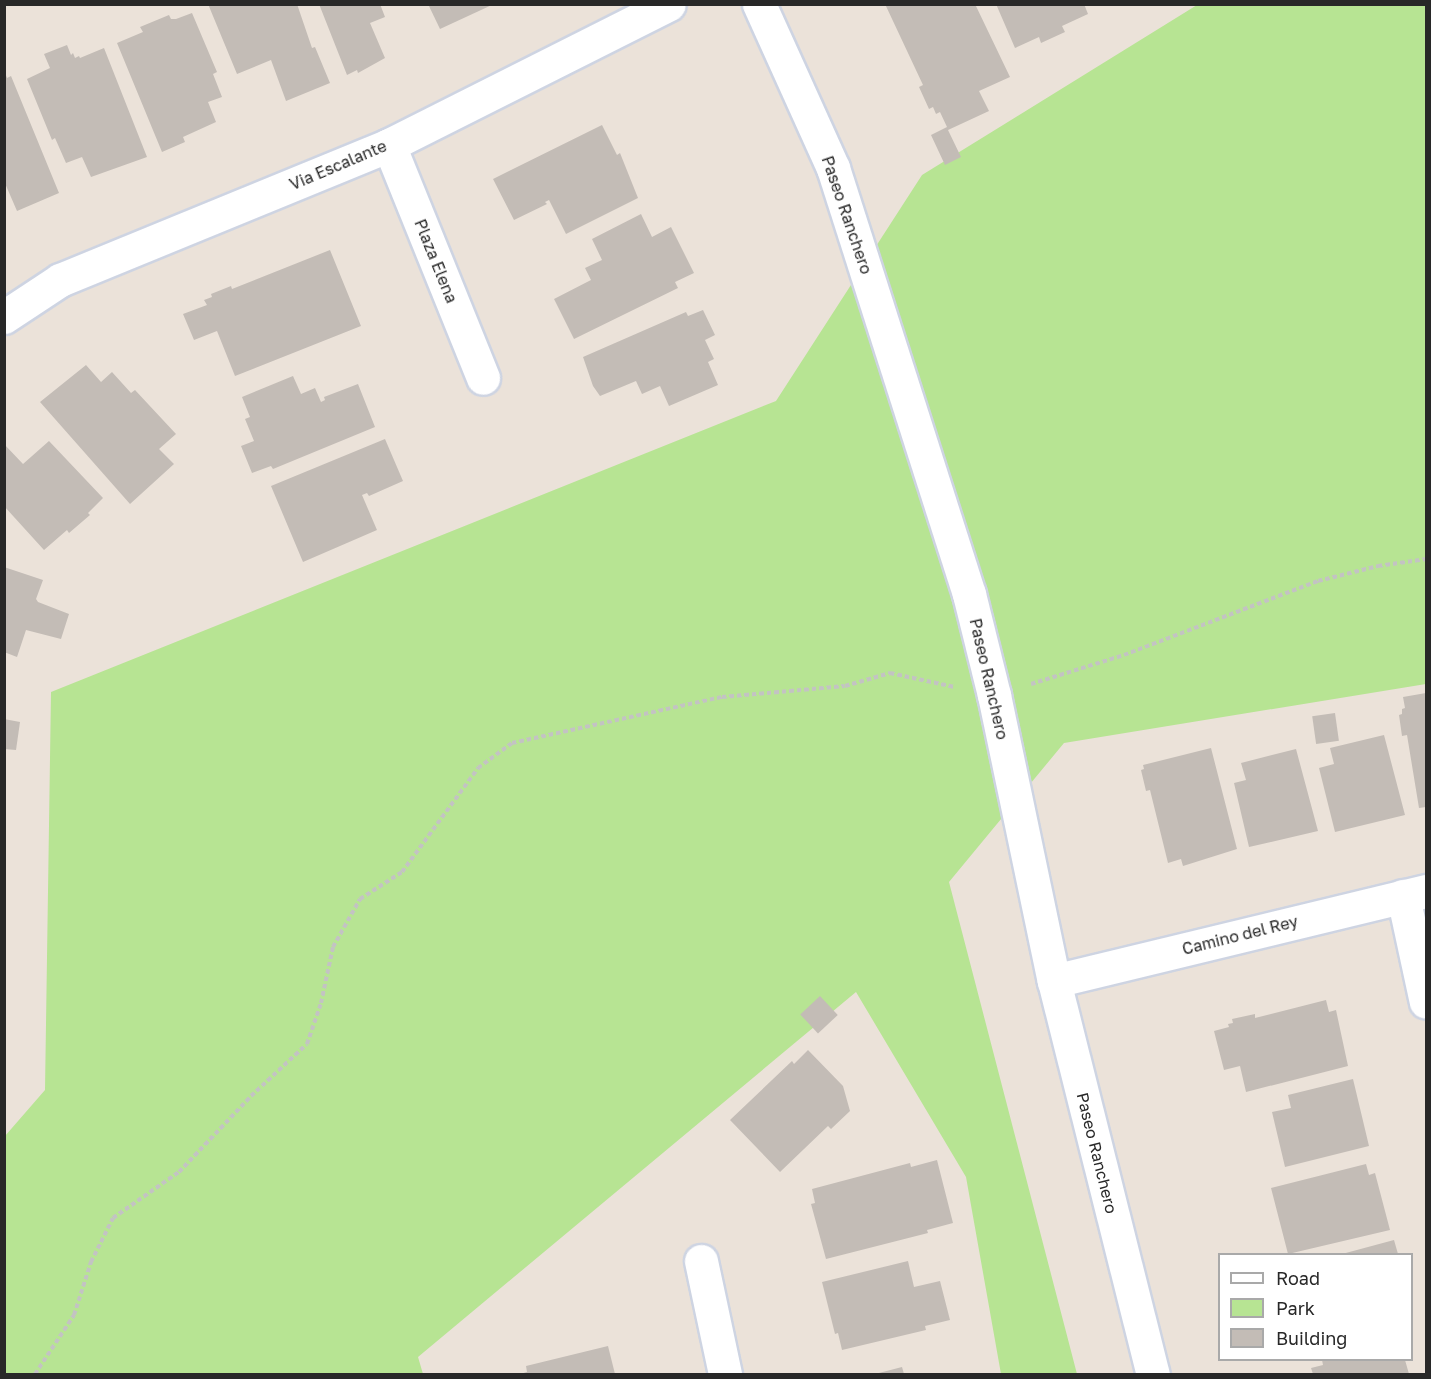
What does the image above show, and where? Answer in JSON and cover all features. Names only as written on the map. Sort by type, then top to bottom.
[{"type":"street","name":"Via Escalante","points":[[4,317],[60,280],[389,145],[669,4]]},
{"type":"street","name":"Paseo Ranchero","points":[[759,4],[833,168],[969,594],[994,695],[1054,981],[1153,1374]]},
{"type":"street","name":"Plaza Elena","points":[[389,145],[483,378]]},
{"type":"street","name":"Camino del Rey","points":[[1054,981],[1414,893]]},
{"type":"street","points":[[1414,893],[1426,1002]]},
{"type":"street","points":[[701,1261],[725,1374]]},
{"type":"path","points":[[34,1374],[74,1315],[91,1262],[113,1218],[179,1172],[250,1096],[307,1044],[321,1003],[333,947],[360,899],[402,872],[478,768],[512,743],[722,697],[845,686],[890,673],[994,695],[1124,656],[1318,581],[1378,566],[1426,559]]},
{"type":"green space","points":[[1197,5],[1426,5],[1426,684],[1064,743],[949,882],[1077,1374],[1001,1374],[966,1177],[856,992],[418,1357],[423,1374],[5,1374],[5,1136],[45,1090],[51,692],[776,401],[922,175]]},
{"type":"building","points":[[208,4],[297,4],[312,48],[315,47],[330,83],[286,101],[271,60],[237,74]]},
{"type":"building","points":[[319,4],[380,4],[385,17],[370,23],[385,58],[358,73],[357,70],[347,75]]},
{"type":"building","points":[[428,4],[494,4],[440,29]]},
{"type":"building","points":[[885,4],[975,4],[1010,77],[979,91],[989,111],[948,130],[961,157],[945,165],[931,135],[947,127],[940,112],[936,114],[933,107],[929,109],[919,87],[923,85]]},
{"type":"building","points":[[996,4],[1084,4],[1088,14],[1062,26],[1065,32],[1041,43],[1039,37],[1015,48]]},
{"type":"building","points":[[192,13],[217,72],[213,74],[222,97],[208,102],[216,122],[183,137],[185,142],[162,152],[117,43],[143,32],[140,27],[169,15],[171,19],[176,19]]},
{"type":"building","points":[[67,45],[71,55],[73,53],[75,58],[104,48],[147,157],[91,177],[82,157],[66,163],[55,138],[52,140],[27,79],[50,68],[44,54]]},
{"type":"building","points":[[5,73],[7,78],[11,76],[59,193],[17,211],[4,181]]},
{"type":"building","points":[[602,125],[617,155],[620,153],[638,198],[566,234],[549,200],[545,202],[547,204],[514,220],[493,179]]},
{"type":"building","points":[[641,214],[652,237],[671,227],[694,273],[675,282],[678,288],[574,339],[554,299],[591,280],[585,268],[602,260],[592,239]]},
{"type":"building","points":[[330,250],[361,326],[235,376],[217,331],[194,340],[183,314],[207,305],[204,300],[212,297],[211,294],[231,286],[232,289]]},
{"type":"building","points":[[703,310],[715,335],[705,340],[714,359],[708,362],[718,385],[669,406],[660,386],[642,394],[636,381],[600,396],[593,386],[583,357],[686,312],[688,316]]},
{"type":"building","points":[[86,365],[101,382],[112,372],[131,393],[135,390],[176,434],[159,449],[174,464],[130,504],[40,402]]},
{"type":"building","points":[[293,376],[301,394],[315,388],[321,402],[325,400],[324,397],[358,384],[375,427],[273,469],[271,466],[252,473],[241,446],[254,441],[245,419],[250,417],[242,397]]},
{"type":"building","points":[[385,439],[403,481],[369,496],[367,493],[362,495],[377,530],[303,562],[271,486]]},
{"type":"building","points":[[49,441],[103,498],[88,513],[90,515],[69,533],[67,530],[44,550],[4,506],[4,444],[23,464]]},
{"type":"building","points":[[4,567],[43,580],[36,599],[38,602],[69,614],[61,639],[26,630],[17,657],[4,652]]},
{"type":"building","points":[[1426,693],[1426,807],[1419,808],[1407,735],[1402,736],[1399,715],[1405,708],[1403,697]]},
{"type":"building","points":[[1335,713],[1339,741],[1316,744],[1312,716]]},
{"type":"building","points":[[4,719],[20,722],[16,750],[4,749]]},
{"type":"building","points":[[1384,735],[1405,815],[1335,832],[1319,768],[1334,764],[1330,748]]},
{"type":"building","points":[[1211,748],[1237,849],[1183,866],[1181,859],[1168,863],[1150,790],[1146,791],[1141,770],[1144,769],[1143,765]]},
{"type":"building","points":[[1296,749],[1318,831],[1249,847],[1234,783],[1246,780],[1241,763]]},
{"type":"building","points":[[820,996],[838,1015],[818,1033],[800,1014]]},
{"type":"building","points":[[1326,1000],[1329,1012],[1336,1010],[1348,1066],[1246,1092],[1240,1066],[1224,1070],[1214,1031],[1229,1027],[1228,1024],[1233,1023],[1232,1019],[1255,1014],[1255,1018]]},
{"type":"building","points":[[808,1050],[843,1086],[850,1111],[831,1129],[828,1126],[780,1172],[730,1120],[792,1061],[794,1064]]},
{"type":"building","points":[[1353,1079],[1369,1146],[1285,1167],[1272,1112],[1291,1108],[1288,1095]]},
{"type":"building","points":[[937,1160],[953,1223],[927,1230],[928,1233],[826,1259],[811,1204],[815,1203],[812,1189],[910,1163],[911,1167]]},
{"type":"building","points":[[1366,1164],[1369,1175],[1375,1173],[1390,1230],[1288,1253],[1271,1188]]},
{"type":"building","points":[[1394,1240],[1398,1253],[1346,1253]]},
{"type":"building","points":[[908,1261],[914,1287],[940,1281],[950,1320],[925,1326],[926,1330],[842,1350],[838,1333],[835,1334],[822,1282]]},
{"type":"building","points":[[608,1346],[615,1374],[520,1374],[527,1372],[526,1366]]},
{"type":"building","points":[[1322,1361],[1405,1361],[1409,1374],[1313,1374],[1311,1368],[1323,1365]]},
{"type":"building","points":[[902,1367],[904,1374],[875,1374]]}]
